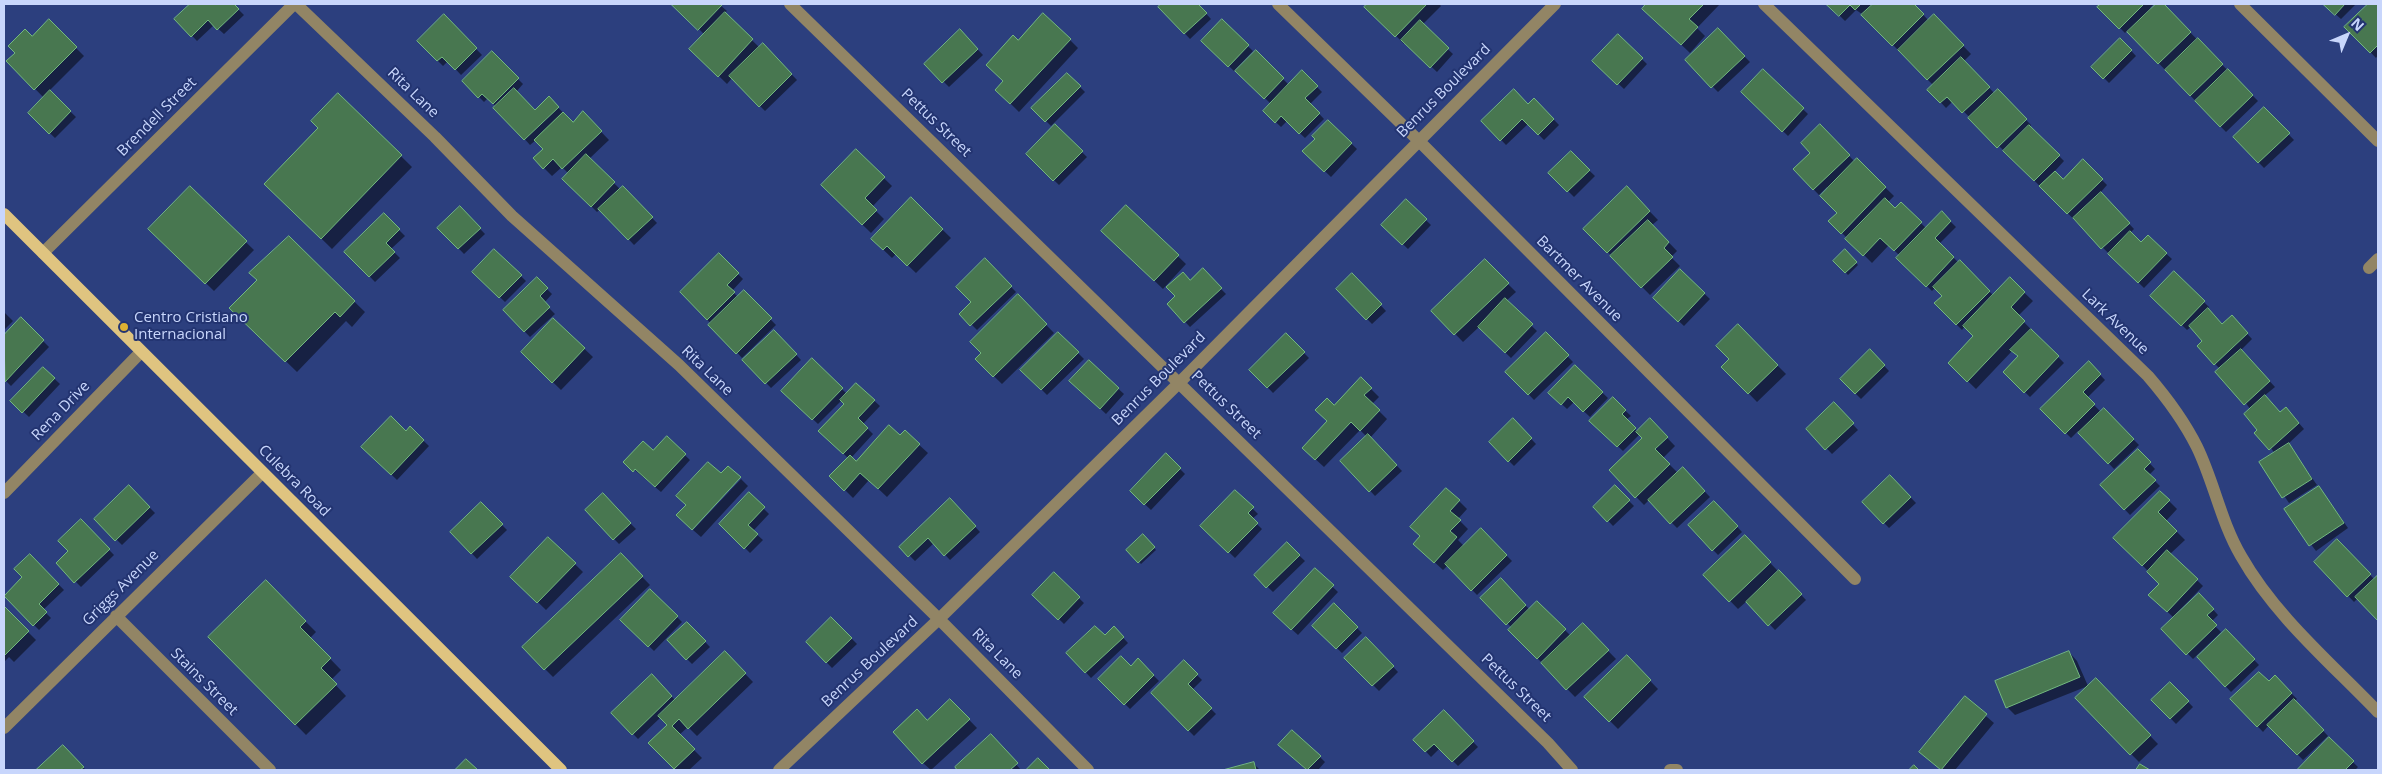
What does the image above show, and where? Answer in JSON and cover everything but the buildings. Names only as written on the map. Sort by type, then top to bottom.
[{"type":"main road","name":"Culebra Road","points":[[4,214],[561,770]]},
{"type":"street","name":"Brendell Street","points":[[43,253],[295,4]]},
{"type":"street","name":"Rita Lane","points":[[295,4],[435,137],[512,216],[678,365],[940,619],[1088,770]]},
{"type":"street","name":"Pettus Street","points":[[790,4],[1180,382],[1548,743],[1572,770]]},
{"type":"street","name":"Bartmer Avenue","points":[[1278,4],[1418,140],[1855,579]]},
{"type":"street","name":"Benrus Boulevard","points":[[779,770],[940,619],[1180,382],[1555,4]]},
{"type":"street","name":"Lark Avenue","points":[[1764,4],[2148,376],[2184,422],[2198,448],[2227,527],[2256,581],[2275,605],[2378,712]]},
{"type":"street","points":[[2240,4],[2378,141]]},
{"type":"street","points":[[2369,268],[2378,258]]},
{"type":"street","name":"Rena Drive","points":[[4,493],[141,352]]},
{"type":"street","name":"Griggs Avenue","points":[[4,728],[262,473]]},
{"type":"street","name":"Stains Street","points":[[116,616],[270,770]]},
{"type":"street","points":[[1670,770],[1676,768],[1677,770]]},
{"type":"place","name":"Centro Cristiano Internacional","points":[[124,327]]}]
